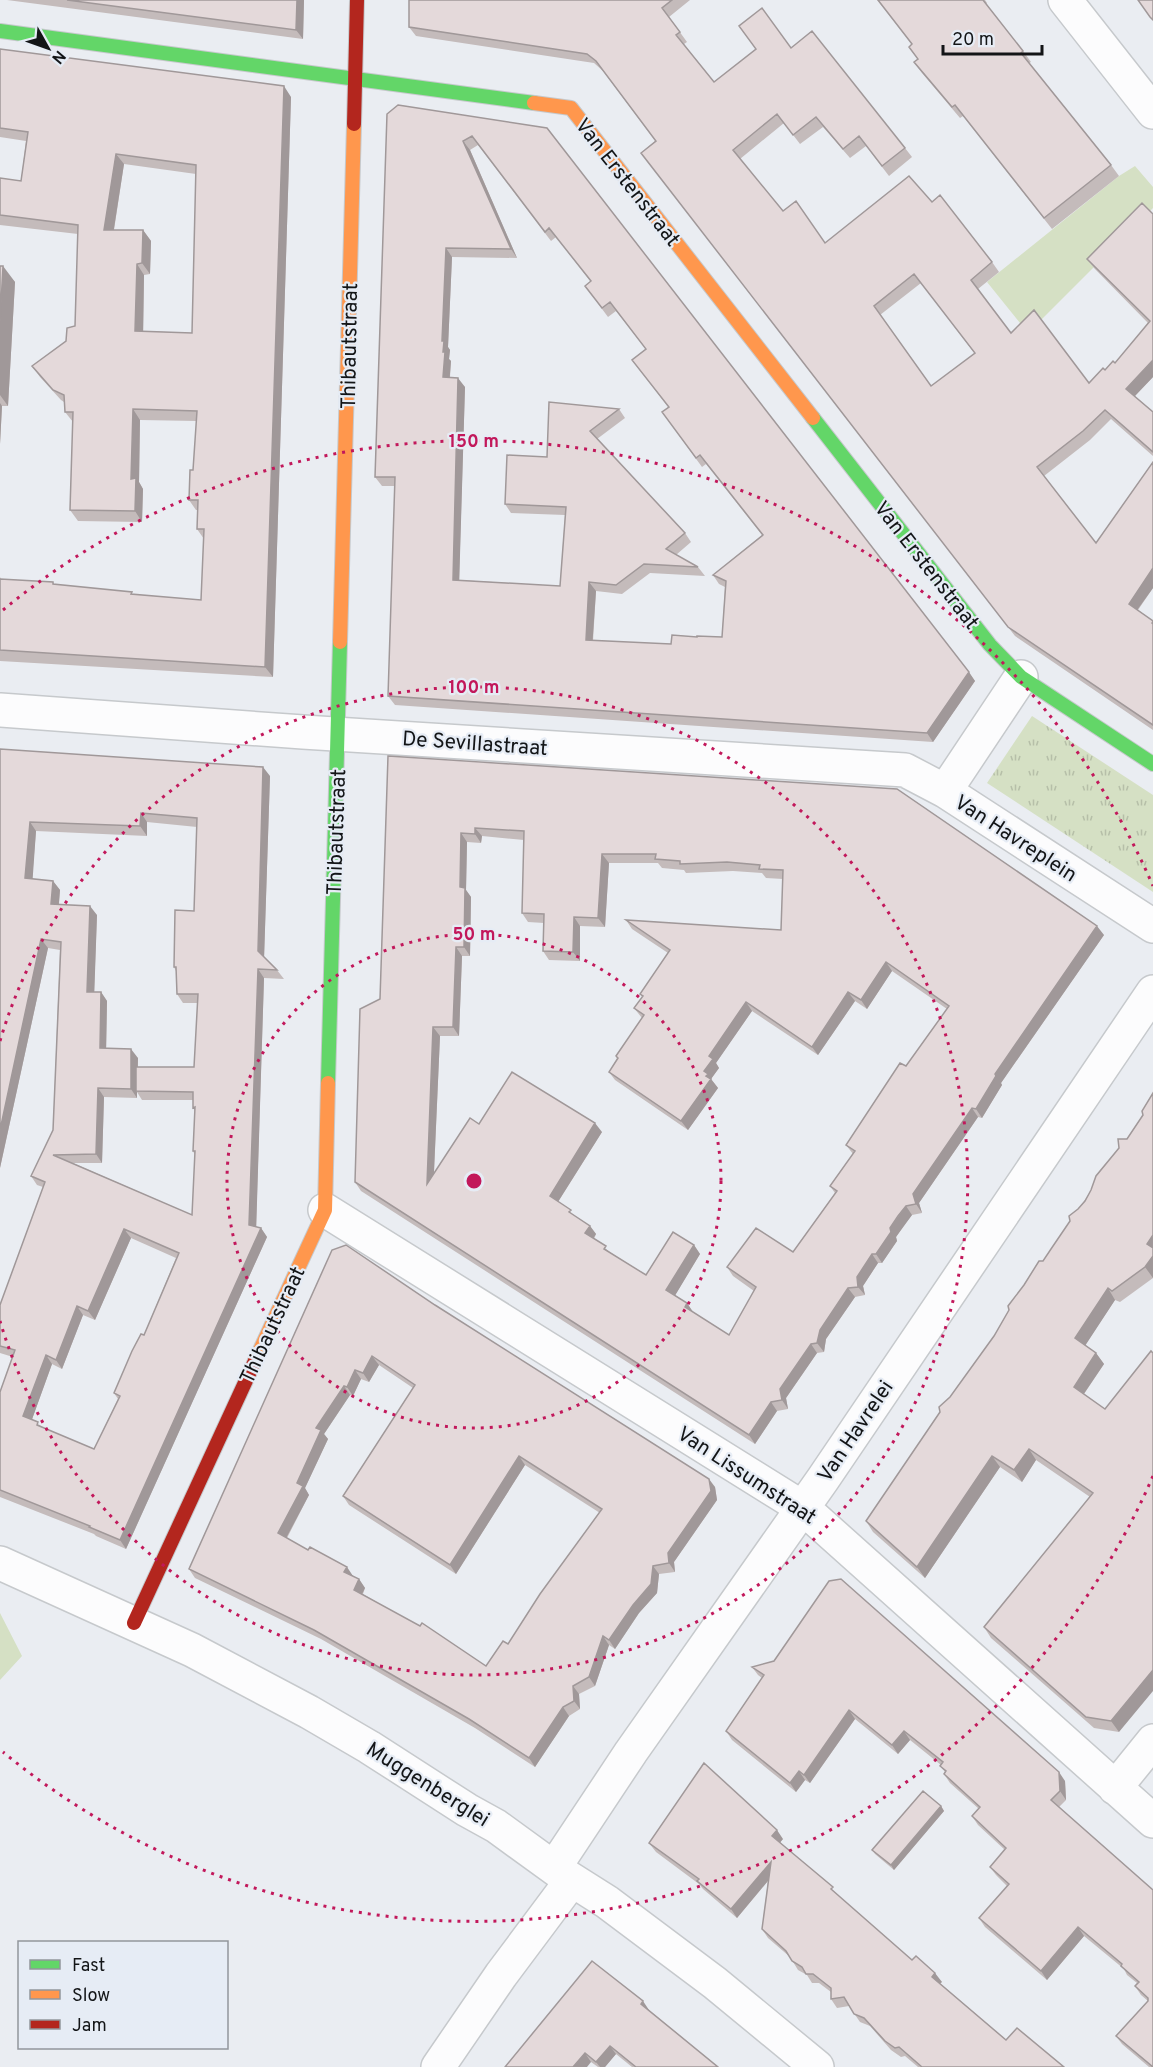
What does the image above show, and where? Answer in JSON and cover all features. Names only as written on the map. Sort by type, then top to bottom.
[{"type":"street","name":"Thibautstraat","points":[[134,1623],[325,1210],[357,0]]},
{"type":"street","points":[[1065,0],[1153,112]]},
{"type":"street","name":"Van Erstenstraat","points":[[0,31],[571,108],[990,645],[1021,677]]},
{"type":"street","points":[[1021,677],[1153,764]]},
{"type":"street","name":"Van Havreplein","points":[[1021,677],[945,791],[1153,927]]},
{"type":"street","name":"De Sevillastraat","points":[[0,710],[904,770],[945,791]]},
{"type":"street","name":"Van Havrelei","points":[[438,2067],[501,1975],[563,1874],[631,1752],[803,1508],[1153,993]]},
{"type":"street","name":"Van Lissumstraat","points":[[325,1210],[803,1508],[1153,1821]]},
{"type":"street","name":"Muggenberglei","points":[[0,1563],[134,1623],[248,1679],[369,1747],[496,1826],[607,1902],[715,1983],[817,2067]]},
{"type":"street","points":[[1115,1788],[1153,1741]]},
{"type":"green space","points":[[1135,166],[1153,187],[1153,208],[1028,333],[987,282],[1119,176]]},
{"type":"green space","points":[[1032,716],[1153,795],[1153,892],[987,783]]},
{"type":"green space","points":[[0,1613],[22,1656],[0,1680]]},
{"type":"building","points":[[67,0],[297,0],[296,30]]},
{"type":"building","points":[[409,0],[672,0],[662,8],[680,32],[676,35],[714,82],[756,49],[739,26],[762,8],[791,48],[812,31],[905,148],[882,166],[859,136],[843,149],[816,117],[793,135],[777,114],[733,150],[783,211],[796,201],[825,243],[909,176],[932,202],[940,195],[992,262],[971,280],[1011,333],[1034,310],[1089,383],[1103,368],[1105,370],[1113,361],[1115,363],[1150,321],[1087,259],[1142,203],[1153,214],[1153,360],[1126,389],[1153,412],[1153,452],[1105,410],[1083,431],[1037,467],[1096,543],[1153,462],[1153,568],[1129,604],[1153,621],[1153,725],[1008,627],[641,153],[656,141],[596,61],[587,54],[409,27]],"holes":[[[914,274],[975,353],[931,386],[874,306]]]},
{"type":"building","points":[[878,0],[983,0],[1023,51],[1021,53],[1111,165],[1044,218],[955,105],[952,107],[914,62],[918,59],[909,47],[912,44]]},
{"type":"building","points":[[1138,0],[1153,0],[1153,20],[1150,17]]},
{"type":"building","points":[[0,49],[284,86],[265,667],[0,650],[0,579],[53,582],[53,584],[132,592],[131,594],[201,600],[204,529],[197,529],[198,500],[189,500],[197,411],[133,409],[131,479],[136,478],[135,511],[70,510],[73,412],[65,412],[64,395],[53,390],[32,366],[66,341],[67,328],[75,326],[78,225],[0,215],[0,178],[21,181],[28,132],[0,128]],"holes":[[[116,154],[196,165],[192,333],[135,331],[137,264],[142,263],[143,230],[104,230]]]},
{"type":"building","points":[[398,105],[547,128],[969,672],[927,733],[388,696],[395,477],[375,477],[387,114]],"holes":[[[472,136],[545,232],[549,228],[591,281],[585,286],[602,308],[610,302],[646,349],[632,360],[669,407],[662,412],[696,458],[700,455],[763,535],[713,575],[726,581],[722,637],[672,635],[671,644],[586,640],[589,582],[616,585],[644,564],[698,567],[666,549],[685,533],[590,431],[619,409],[549,402],[547,457],[507,455],[505,504],[566,507],[560,586],[453,580],[458,378],[443,377],[445,352],[443,352],[444,341],[442,341],[446,248],[511,249],[463,141]]]},
{"type":"building","points":[[0,266],[3,266],[0,322]]},
{"type":"building","points":[[0,749],[263,767],[258,951],[277,970],[258,969],[249,1225],[261,1228],[120,1540],[0,1490],[0,1392],[15,1350],[0,1346],[0,1305],[45,1182],[31,1176],[53,1130],[61,942],[41,939],[0,1130]],"holes":[[[141,813],[197,818],[194,911],[175,910],[174,967],[176,967],[177,994],[198,994],[194,1067],[136,1067],[136,1091],[193,1092],[193,1108],[195,1107],[193,1151],[195,1151],[192,1215],[53,1155],[96,1154],[98,1088],[131,1089],[131,1049],[100,1048],[101,992],[87,992],[90,906],[51,904],[53,881],[25,878],[30,822],[140,826]],[[124,1229],[179,1253],[144,1335],[141,1334],[132,1351],[114,1393],[120,1396],[94,1449],[37,1425],[38,1422],[23,1416],[46,1355],[56,1360],[77,1306],[88,1311]]]},
{"type":"building","points":[[388,756],[897,789],[1097,926],[995,1074],[996,1076],[976,1109],[972,1108],[913,1194],[916,1204],[906,1206],[898,1216],[890,1228],[891,1232],[876,1254],[872,1254],[857,1277],[858,1287],[848,1288],[820,1330],[817,1343],[811,1344],[780,1389],[782,1400],[771,1402],[749,1435],[355,1182],[360,1009],[380,999]],"holes":[[[475,828],[524,831],[522,913],[544,914],[543,951],[573,952],[574,917],[598,918],[602,854],[656,854],[655,859],[680,861],[680,864],[727,862],[760,865],[759,869],[783,870],[781,930],[626,920],[670,950],[640,994],[643,996],[634,1008],[644,1015],[616,1056],[618,1058],[609,1072],[681,1121],[711,1079],[704,1071],[713,1059],[709,1056],[746,1002],[812,1047],[848,992],[861,1000],[886,962],[949,1006],[906,1066],[900,1063],[846,1145],[855,1151],[830,1186],[837,1191],[793,1252],[756,1228],[727,1267],[756,1287],[729,1335],[685,1307],[687,1303],[666,1290],[694,1245],[673,1232],[646,1275],[604,1249],[606,1246],[585,1233],[590,1226],[550,1196],[595,1123],[512,1072],[479,1124],[470,1118],[427,1184],[433,1027],[453,1027],[456,947],[464,947],[465,888],[460,887],[461,833],[475,834]]]},
{"type":"building","points":[[1153,1093],[1153,1235],[1147,1244],[1153,1248],[1153,1256],[1145,1267],[1112,1291],[1108,1288],[1075,1338],[1096,1353],[1074,1387],[1105,1409],[1151,1351],[1153,1353],[1153,1670],[1111,1721],[1086,1717],[984,1627],[1093,1493],[1029,1449],[1014,1470],[992,1456],[917,1567],[866,1521],[940,1412],[939,1407],[950,1397],[994,1336],[1009,1310],[1008,1306],[1039,1261],[1043,1261],[1070,1221],[1069,1216],[1085,1201],[1096,1176],[1119,1148],[1118,1139],[1127,1139],[1143,1115],[1142,1111]]},
{"type":"building","points":[[346,1245],[435,1305],[709,1479],[711,1491],[668,1553],[669,1563],[653,1566],[651,1584],[633,1605],[609,1640],[603,1636],[589,1677],[573,1686],[574,1701],[563,1707],[529,1758],[469,1719],[314,1630],[189,1569],[332,1250]],"holes":[[[372,1356],[415,1385],[343,1496],[450,1565],[519,1456],[602,1509],[540,1594],[508,1644],[503,1641],[486,1666],[422,1623],[420,1626],[354,1590],[359,1579],[344,1572],[347,1567],[310,1547],[308,1550],[278,1533],[303,1486],[297,1483],[321,1430],[316,1428],[344,1386],[347,1387],[355,1370],[363,1373]]]},
{"type":"building","points":[[841,1579],[1059,1772],[1060,1791],[1051,1800],[1153,1890],[1153,2067],[1116,2036],[1148,2001],[1148,1998],[1135,1986],[1139,1982],[1121,1966],[1122,1964],[1078,1927],[1041,1971],[979,1918],[1009,1884],[990,1867],[1006,1848],[972,1816],[980,1807],[944,1774],[946,1771],[940,1766],[943,1762],[904,1731],[892,1745],[849,1710],[804,1775],[799,1771],[790,1783],[726,1731],[764,1675],[752,1667],[774,1661],[829,1581]]},
{"type":"building","points":[[704,1763],[777,1830],[772,1836],[833,1887],[831,1889],[912,1960],[916,1956],[935,1973],[932,1977],[1006,2040],[1017,2028],[1064,2067],[922,2067],[899,2047],[895,2048],[885,2041],[864,2018],[854,2014],[844,1997],[831,1999],[831,1988],[813,1974],[806,1974],[802,1967],[792,1961],[786,1951],[762,1929],[771,1862],[731,1909],[697,1881],[699,1879],[649,1843]]},
{"type":"building","points":[[923,1791],[941,1806],[891,1865],[872,1850]]},
{"type":"building","points":[[592,1961],[643,2001],[641,2004],[718,2067],[636,2067],[610,2046],[596,2062],[585,2053],[573,2067],[505,2067]]},
{"type":"traffic: fast","points":[[0,31],[534,103]]},
{"type":"traffic: fast","points":[[813,418],[990,645],[1021,677],[1153,764]]},
{"type":"traffic: fast","points":[[328,1083],[340,642]]},
{"type":"traffic: slow","points":[[534,103],[571,108],[813,418]]},
{"type":"traffic: slow","points":[[340,642],[354,124]]},
{"type":"traffic: slow","points":[[255,1361],[325,1210],[328,1083]]},
{"type":"traffic: jam","points":[[354,124],[357,0]]},
{"type":"traffic: jam","points":[[134,1623],[255,1361]]}]
